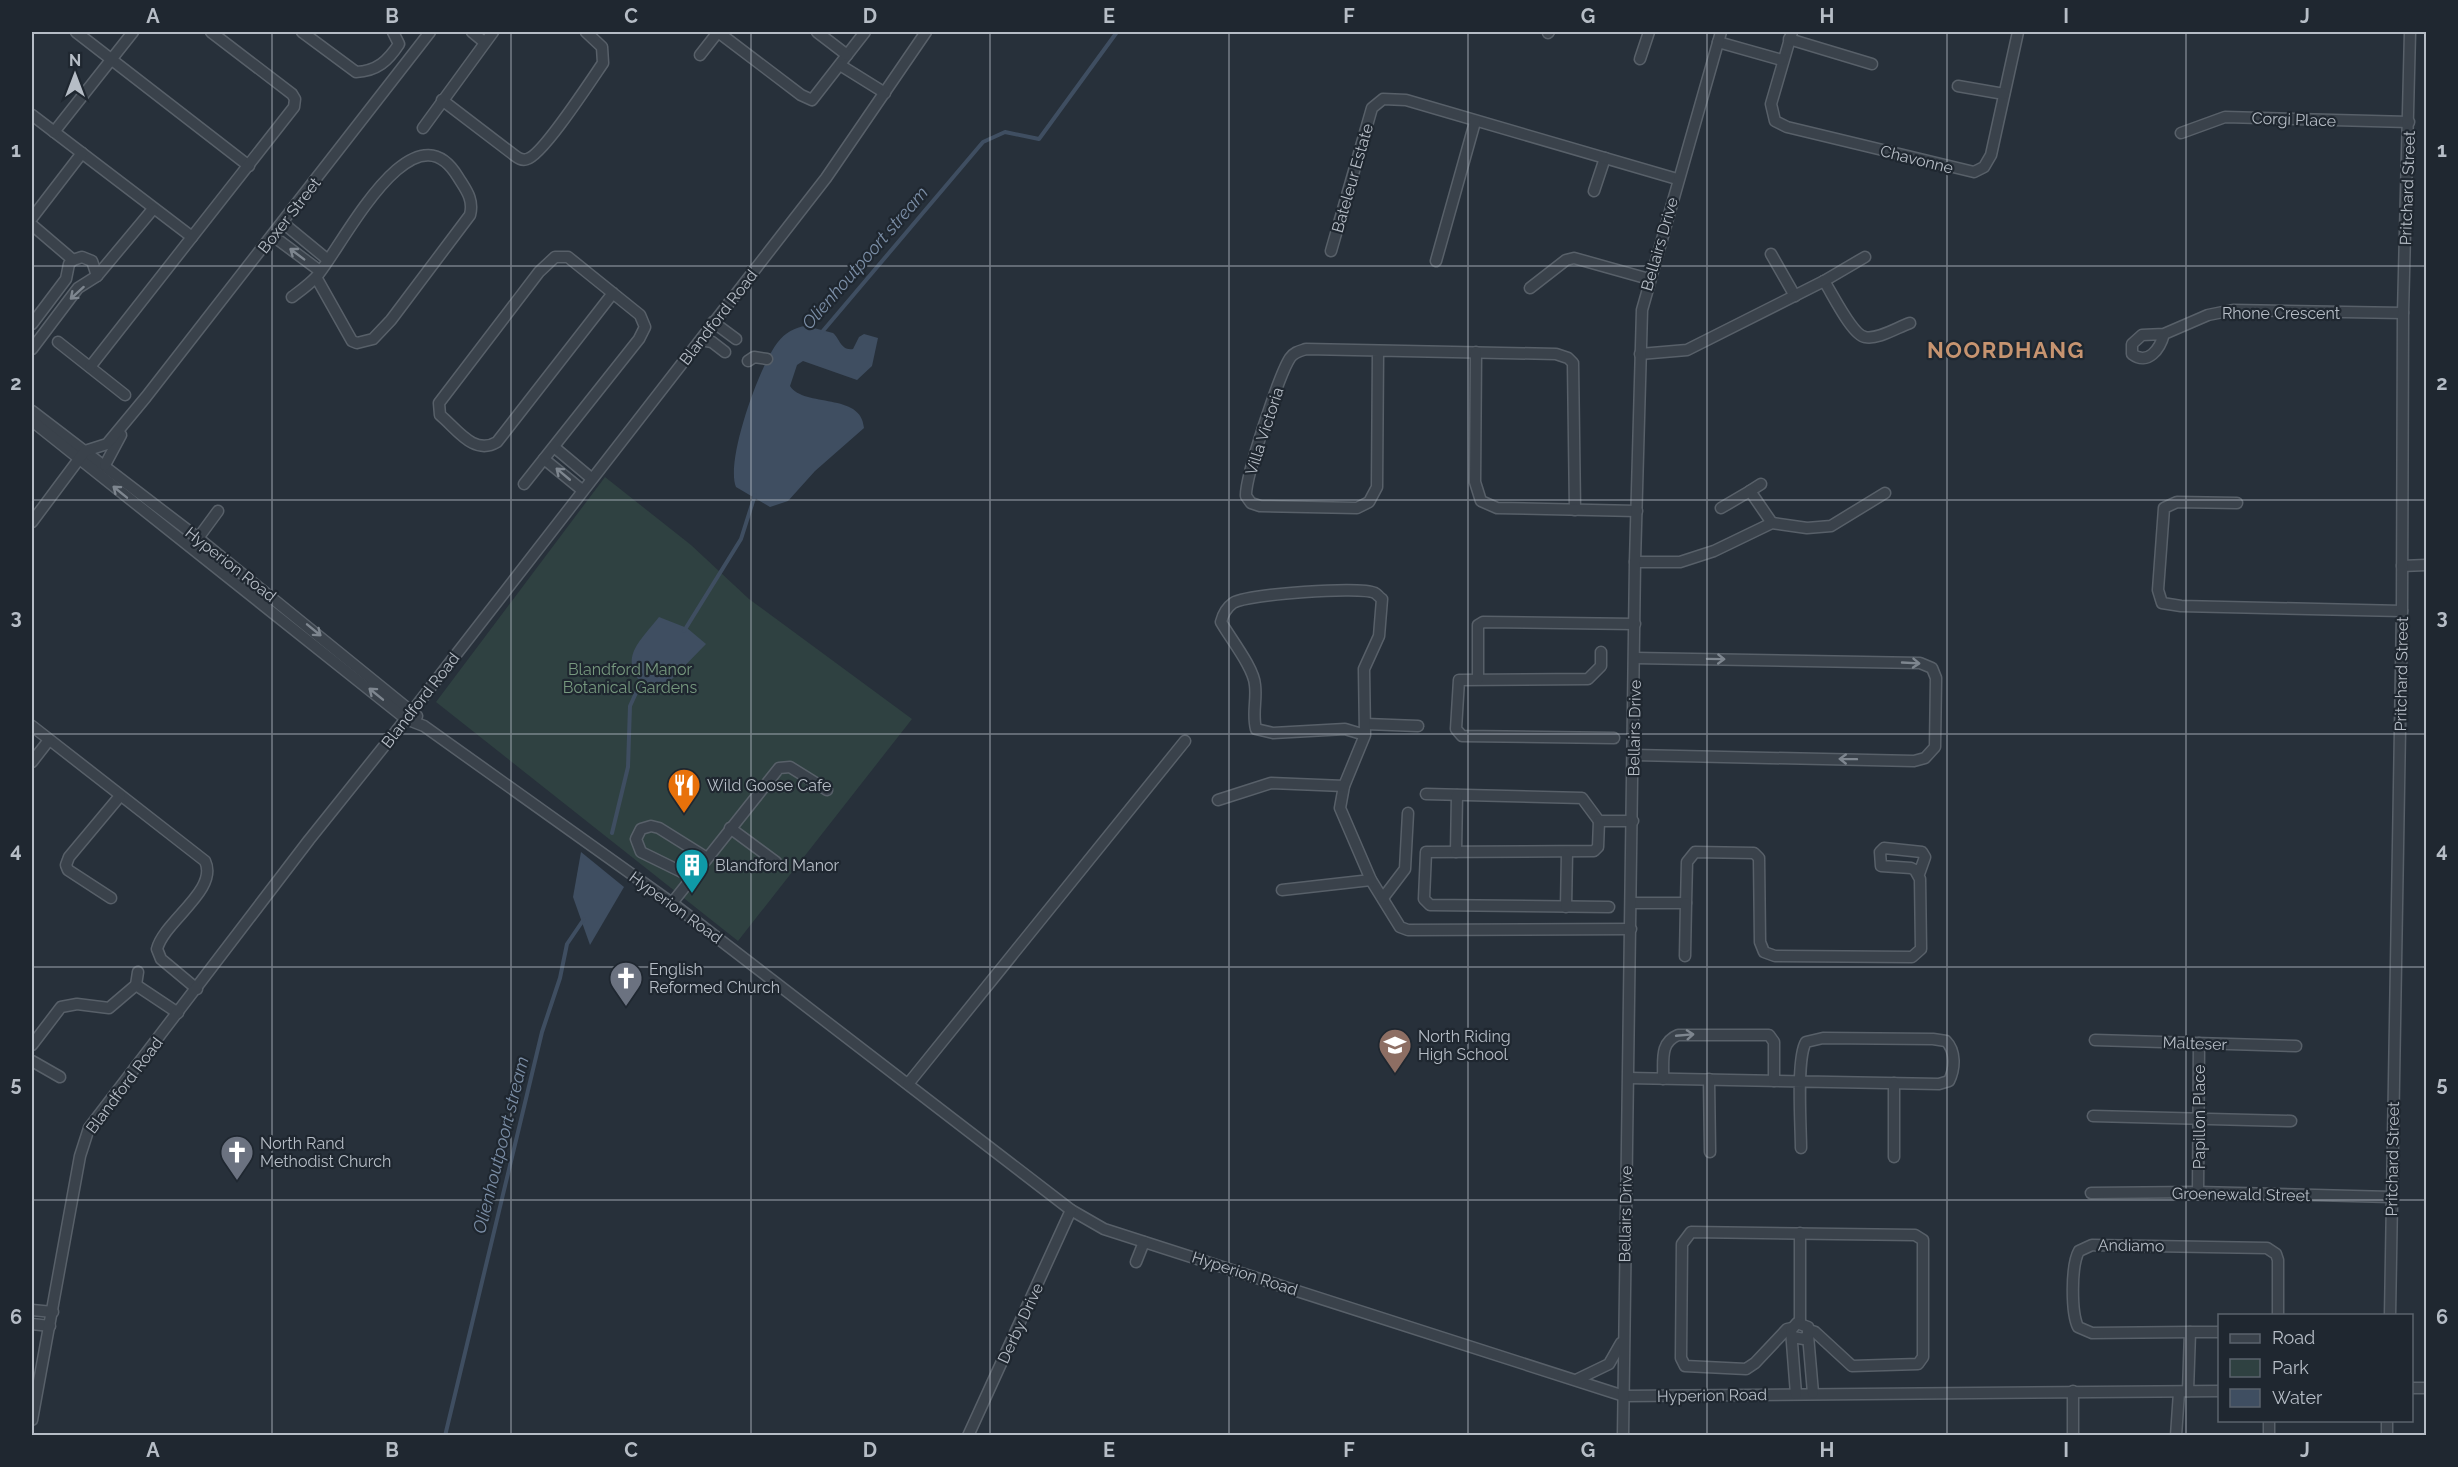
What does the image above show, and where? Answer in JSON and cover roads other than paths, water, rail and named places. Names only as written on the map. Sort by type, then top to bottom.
[{"type":"street","points":[[76,32],[249,166]]},
{"type":"street","points":[[54,132],[133,32]]},
{"type":"street","points":[[90,367],[293,109],[295,99],[211,32]]},
{"type":"street","points":[[302,32],[356,72],[369,71],[385,62],[399,44],[393,32]]},
{"type":"street","name":"Boxer Street","points":[[82,455],[107,444],[146,397],[430,32]]},
{"type":"street","points":[[472,32],[484,42]]},
{"type":"street","points":[[423,128],[493,32]]},
{"type":"street","points":[[442,100],[514,155],[523,160],[530,158],[546,144],[603,63],[602,46],[586,32]]},
{"type":"street","points":[[700,55],[718,32],[809,99],[815,99],[865,32]]},
{"type":"street","points":[[817,32],[847,55]]},
{"type":"street","name":"Blandford Road","points":[[32,1420],[86,1133],[309,840],[410,715],[591,478],[826,178],[926,32]]},
{"type":"street","points":[[1640,59],[1649,32]]},
{"type":"street","name":"Chavonne","points":[[1790,35],[1771,104],[1772,117],[1781,124],[1968,171],[1980,170],[1988,161],[2018,32]]},
{"type":"street","name":"Pritchard Street","points":[[2390,1314],[2402,611],[2403,313],[2410,32]]},
{"type":"street","points":[[1718,35],[1782,60]]},
{"type":"street","name":"Bellairs Drive","points":[[1623,1436],[1635,562],[1642,309],[1718,35]]},
{"type":"street","points":[[1790,35],[1872,64]]},
{"type":"street","points":[[840,64],[885,93]]},
{"type":"street","points":[[1958,86],[2004,94]]},
{"type":"street","name":"Bateleur Estate","points":[[1331,251],[1372,108],[1376,103],[1389,98],[1406,100],[1475,122],[1677,179]]},
{"type":"street","points":[[32,115],[192,237]]},
{"type":"street","name":"Corgi Place","points":[[2181,133],[2209,121],[2231,117],[2409,122]]},
{"type":"street","points":[[1436,261],[1475,122]]},
{"type":"street","points":[[32,218],[82,153]]},
{"type":"street","points":[[273,236],[318,274],[352,340],[357,343],[372,339],[392,321],[470,215],[469,194],[454,169],[444,160],[430,155],[413,157],[390,175],[318,274],[292,297]]},
{"type":"street","points":[[1594,190],[1605,158]]},
{"type":"street","points":[[32,349],[78,288],[97,276],[153,209]]},
{"type":"street","points":[[283,223],[328,260]]},
{"type":"street","points":[[32,225],[73,260]]},
{"type":"street","points":[[1771,254],[1795,296]]},
{"type":"street","points":[[48,327],[34,321],[66,279],[69,264],[82,257],[92,261],[97,276]]},
{"type":"street","points":[[524,484],[644,332],[643,318],[613,293],[568,257],[555,257],[548,261],[443,395],[438,409],[440,415],[474,444],[487,447],[497,442],[613,293]]},
{"type":"street","points":[[1640,354],[1687,350],[1824,281],[1865,257]]},
{"type":"street","points":[[1530,288],[1566,260],[1574,258],[1649,279]]},
{"type":"street","points":[[1824,281],[1853,329],[1862,336],[1872,337],[1910,323]]},
{"type":"street","name":"Rhone Crescent","points":[[2164,334],[2208,315],[2233,310],[2403,313]]},
{"type":"street","points":[[713,322],[736,339]]},
{"type":"street","points":[[701,340],[712,342],[725,352]]},
{"type":"street","points":[[58,342],[125,395]]},
{"type":"street","name":"Villa Victoria","points":[[1378,352],[1377,487],[1372,498],[1357,508],[1260,506],[1251,503],[1246,496],[1247,478],[1290,358],[1294,353],[1306,349],[1476,352],[1556,354],[1568,358],[1573,363],[1575,510]]},
{"type":"street","points":[[1476,352],[1475,482],[1478,499],[1497,508],[1637,511]]},
{"type":"street","points":[[748,361],[754,357],[767,359]]},
{"type":"street","name":"Boxer Street","points":[[105,465],[110,452],[146,397]]},
{"type":"street","name":"Hyperion Road","points":[[32,411],[191,549],[424,726],[672,903],[1071,1210],[1104,1229],[1578,1379],[1624,1396],[2218,1391]]},
{"type":"street","name":"Hyperion Road","points":[[32,421],[82,455],[105,465],[198,537],[410,715]]},
{"type":"street","points":[[554,447],[591,478]]},
{"type":"street","points":[[32,522],[82,455]]},
{"type":"street","points":[[544,459],[582,490]]},
{"type":"street","points":[[1721,508],[1761,484]]},
{"type":"street","points":[[1750,491],[1773,523]]},
{"type":"street","points":[[1635,562],[1680,562],[1714,551],[1773,523],[1807,528],[1831,526],[1885,493]]},
{"type":"street","points":[[2237,503],[2177,502],[2164,508],[2158,590],[2162,603],[2181,606],[2402,611]]},
{"type":"street","points":[[191,549],[218,511]]},
{"type":"street","points":[[2402,566],[2427,565]]},
{"type":"street","points":[[1418,726],[1365,730],[1273,733],[1256,729],[1253,707],[1256,685],[1252,673],[1221,622],[1223,613],[1234,603],[1286,593],[1359,591],[1376,593],[1382,599],[1379,636],[1364,669],[1365,730],[1344,786],[1340,808],[1371,880],[1400,927],[1408,930],[1631,929]]},
{"type":"street","points":[[1478,679],[1478,625],[1483,621],[1635,624]]},
{"type":"street","points":[[1601,652],[1601,666],[1588,679],[1462,679],[1458,683],[1456,729],[1460,735],[1614,738]]},
{"type":"street","points":[[1634,755],[1914,761],[1925,759],[1935,747],[1936,678],[1932,668],[1920,663],[1635,658]]},
{"type":"street","points":[[32,726],[201,857],[207,865],[204,885],[162,937],[157,949],[161,959],[197,989]]},
{"type":"street","points":[[32,762],[49,740]]},
{"type":"street","points":[[908,1084],[1185,741]]},
{"type":"street","points":[[672,903],[779,768],[790,767],[828,790]]},
{"type":"street","points":[[1218,801],[1271,783],[1344,786]]},
{"type":"street","points":[[1426,794],[1582,798],[1599,821],[1596,850],[1567,853],[1425,854],[1425,903],[1609,907]]},
{"type":"street","points":[[1456,852],[1457,795]]},
{"type":"street","points":[[111,898],[68,870],[66,865],[69,857],[120,796]]},
{"type":"street","points":[[1383,898],[1405,869],[1408,813]]},
{"type":"street","points":[[1599,821],[1633,822]]},
{"type":"street","points":[[692,877],[641,852],[636,838],[641,829],[651,826],[659,828],[707,858]]},
{"type":"street","points":[[730,828],[776,862]]},
{"type":"street","points":[[1686,956],[1687,862],[1691,854],[1695,852],[1756,853],[1759,858],[1760,942],[1764,952],[1775,956],[1912,957],[1921,949],[1919,874]]},
{"type":"street","points":[[1566,907],[1567,853]]},
{"type":"street","points":[[1282,890],[1371,880]]},
{"type":"street","points":[[1632,903],[1686,903]]},
{"type":"street","points":[[32,1045],[62,1008],[77,1004],[109,1008],[136,985],[138,972]]},
{"type":"street","points":[[136,985],[177,1013]]},
{"type":"street","points":[[1664,1079],[1664,1048],[1673,1037],[1686,1034],[1768,1035],[1774,1042],[1774,1080]]},
{"type":"street","points":[[1629,1078],[1774,1080],[1801,1081],[1939,1084],[1949,1081],[1952,1074],[1953,1056],[1950,1045],[1946,1041],[1933,1039],[1812,1039],[1803,1047],[1801,1081],[1801,1148]]},
{"type":"street","name":"Malteser","points":[[2095,1040],[2296,1046]]},
{"type":"street","name":"Papillon Place","points":[[2198,1192],[2199,1043]]},
{"type":"street","points":[[32,1061],[60,1077]]},
{"type":"street","points":[[1709,1079],[1710,1152]]},
{"type":"street","points":[[1894,1083],[1894,1157]]},
{"type":"street","points":[[2093,1116],[2291,1121]]},
{"type":"street","name":"Groenewald Street","points":[[2091,1192],[2391,1197]]},
{"type":"street","name":"Derby Drive","points":[[968,1436],[1071,1210]]},
{"type":"street","points":[[1691,1232],[1800,1233],[1915,1235],[1920,1237],[1924,1244],[1923,1357],[1918,1364],[1856,1367],[1815,1332],[1787,1329],[1755,1363],[1746,1369],[1685,1366],[1681,1358],[1682,1244],[1691,1232]]},
{"type":"street","points":[[1796,1394],[1800,1331],[1800,1233]]},
{"type":"street","points":[[1136,1262],[1144,1242]]},
{"type":"street","name":"Andiamo","points":[[2218,1332],[2092,1334],[2078,1327],[2074,1312],[2074,1265],[2079,1251],[2092,1245],[2267,1248],[2276,1254],[2278,1260],[2278,1314]]},
{"type":"street","points":[[32,1310],[52,1312]]},
{"type":"street","points":[[32,1324],[50,1326]]},
{"type":"street","points":[[1800,1331],[1813,1393]]},
{"type":"street","points":[[2176,1436],[2184,1391],[2190,1332]]},
{"type":"street","points":[[1578,1379],[1609,1364],[1624,1335]]},
{"type":"street","points":[[2073,1391],[2073,1436]]},
{"type":"water","points":[[806,326],[833,333],[843,346],[849,349],[853,349],[859,337],[864,334],[878,338],[872,366],[857,380],[803,361],[797,365],[790,386],[797,393],[807,397],[854,409],[861,417],[864,428],[815,471],[788,501],[770,507],[736,487],[735,456],[746,413],[771,353],[787,333]]},
{"type":"water","points":[[659,617],[687,628],[706,644],[668,683],[650,692],[634,671],[633,653],[643,636]]},
{"type":"water","points":[[581,852],[624,887],[590,945],[573,897]]},
{"type":"waterway","name":"Olienhoutpoort stream","points":[[822,332],[983,142],[1005,132],[1039,139],[1117,32]]},
{"type":"waterway","name":"Olienhoutpoort stream","points":[[684,631],[741,539],[755,495]]},
{"type":"waterway","name":"Olienhoutpoort stream","points":[[612,833],[628,767],[630,706],[642,680]]},
{"type":"waterway","name":"Olienhoutpoort stream","points":[[445,1436],[542,1032],[560,978],[567,944],[584,919]]},
{"type":"place","name":"Wild Goose Cafe","points":[[684,814]]},
{"type":"place","name":"Blandford Manor","points":[[692,894]]},
{"type":"place","name":"English Reformed Church","points":[[626,1007]]},
{"type":"place","name":"North Riding High School","points":[[1395,1074]]},
{"type":"place","name":"North Rand Methodist Church","points":[[237,1181]]},
{"type":"district","name":"NOORDHANG","points":[[2006,350]]},
{"type":"park label","name":"Blandford Manor Botanical Gardens","points":[[630,678]]}]
